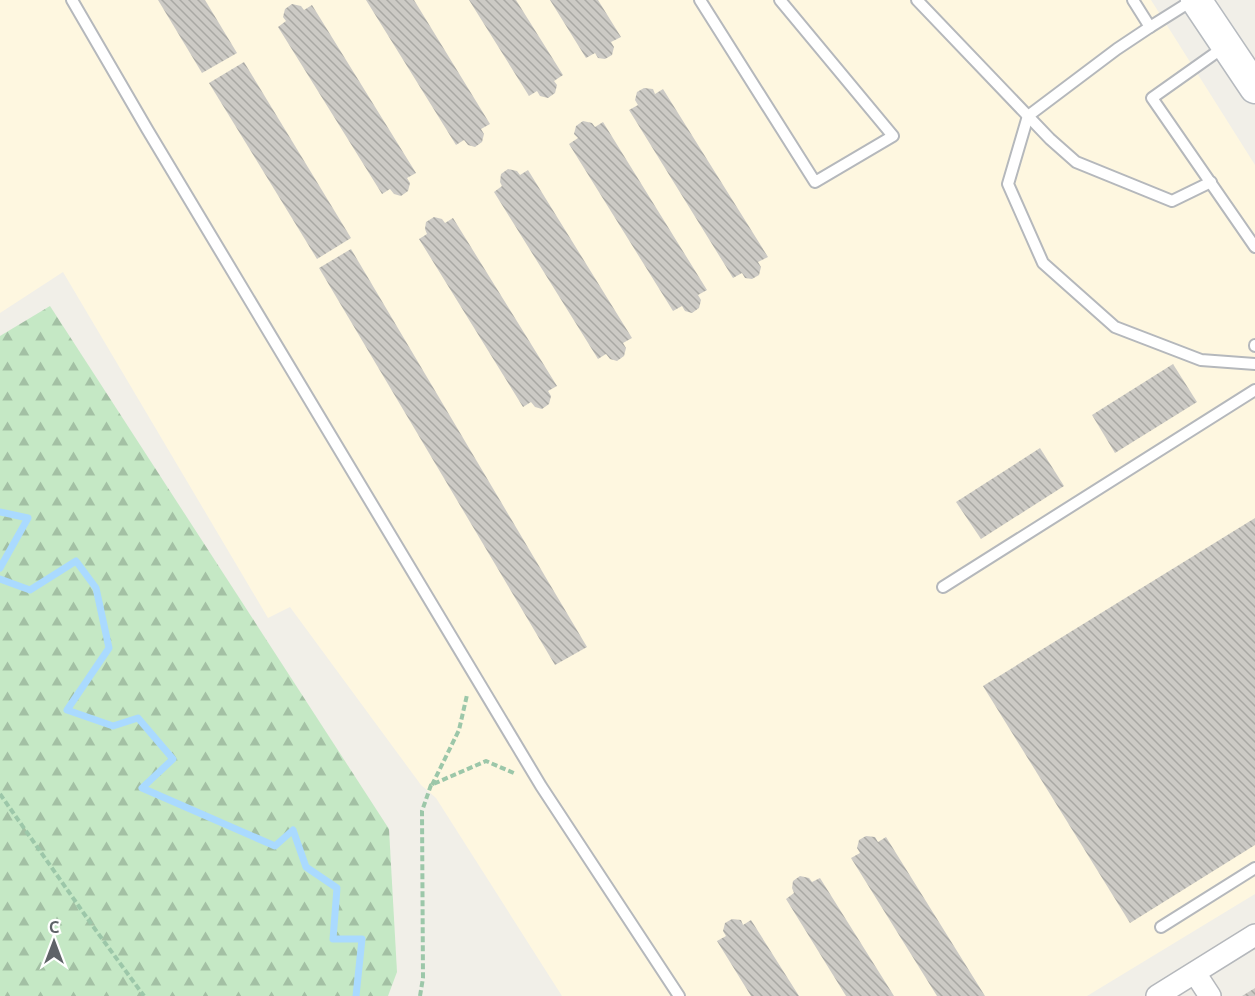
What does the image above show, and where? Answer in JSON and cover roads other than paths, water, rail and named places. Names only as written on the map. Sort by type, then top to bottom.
[{"type":"street","points":[[1195,0],[1255,88]]},
{"type":"street","points":[[1157,996],[1255,935]]},
{"type":"street","points":[[1195,973],[1210,996]]},
{"type":"lane","points":[[72,0],[541,786],[679,996]]},
{"type":"lane","points":[[700,0],[815,182],[893,136],[780,0]]},
{"type":"lane","points":[[917,0],[1050,139],[1076,162],[1172,201],[1211,182]]},
{"type":"lane","points":[[1133,0],[1150,27]]},
{"type":"lane","points":[[1195,0],[1117,49],[1028,116],[1008,184],[1043,263],[1115,327],[1201,360],[1255,364]]},
{"type":"lane","points":[[1227,45],[1152,98],[1255,247]]},
{"type":"lane","points":[[943,587],[1255,390]]},
{"type":"lane","points":[[1161,927],[1255,868]]},
{"type":"waterway","points":[[0,512],[28,518],[0,568]]},
{"type":"waterway","points":[[0,579],[30,590],[76,561],[96,588],[109,648],[67,710],[113,726],[138,718],[173,759],[142,788],[275,846],[293,830],[306,867],[337,888],[333,939],[362,939],[356,996]]}]
